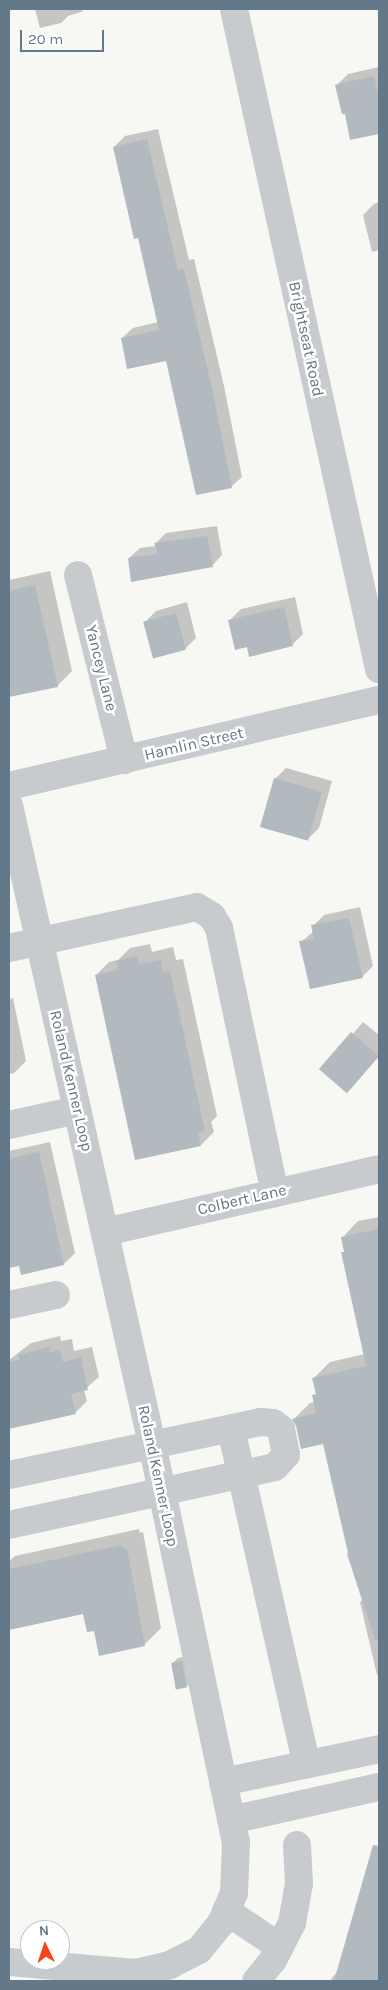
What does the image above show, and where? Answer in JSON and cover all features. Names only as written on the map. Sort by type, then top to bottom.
[{"type":"street","name":"Brightseat Road","points":[[234,9],[379,669]]},
{"type":"street","name":"Yancey Lane","points":[[78,575],[124,760]]},
{"type":"street","name":"Hamlin Street","points":[[9,786],[379,700]]},
{"type":"street","name":"Roland Kenner Loop","points":[[9,805],[152,1444],[236,1842],[234,1893],[221,1923],[199,1950],[170,1965],[135,1977],[9,1962]]},
{"type":"street","points":[[9,948],[197,907],[212,916],[219,928],[275,1193]]},
{"type":"street","points":[[9,1125],[77,1110]]},
{"type":"street","name":"Colbert Lane","points":[[105,1232],[379,1169]]},
{"type":"street","points":[[9,1305],[56,1295]]},
{"type":"street","points":[[9,1475],[260,1422],[273,1422],[281,1429],[286,1454],[281,1462],[274,1467],[9,1525]]},
{"type":"street","points":[[231,1429],[307,1765]]},
{"type":"street","points":[[223,1782],[379,1749]]},
{"type":"street","points":[[231,1820],[379,1787]]},
{"type":"street","points":[[256,1981],[273,1960],[292,1923],[297,1901],[297,1845]]},
{"type":"street","points":[[226,1912],[280,1947]]},
{"type":"building","points":[[374,76],[379,99],[379,134],[350,140],[345,114],[342,114],[335,85]]},
{"type":"building","points":[[147,139],[178,270],[184,269],[214,397],[232,488],[196,495],[166,361],[127,369],[121,338],[159,330],[138,238],[134,239],[113,147]]},
{"type":"building","points":[[207,536],[213,567],[131,582],[128,558],[158,554],[154,543]]},
{"type":"building","points":[[35,585],[58,687],[9,697],[9,591]]},
{"type":"building","points":[[284,607],[293,646],[249,657],[247,647],[235,650],[228,620]]},
{"type":"building","points":[[176,613],[186,650],[153,659],[143,622]]},
{"type":"building","points":[[274,778],[322,792],[308,841],[260,827]]},
{"type":"building","points":[[349,918],[363,978],[310,989],[299,941],[314,939],[311,925]]},
{"type":"building","points":[[137,956],[139,964],[161,960],[163,972],[170,971],[205,1131],[198,1132],[201,1146],[135,1160],[95,975],[118,970],[116,961]]},
{"type":"building","points":[[351,1032],[379,1056],[347,1093],[319,1069]]},
{"type":"building","points":[[39,1152],[64,1265],[21,1275],[19,1266],[9,1268],[9,1159]]},
{"type":"building","points":[[379,1229],[379,1639],[375,1640],[347,1554],[323,1444],[301,1449],[296,1426],[292,1419],[316,1413],[312,1395],[316,1394],[312,1378],[366,1366],[341,1252],[344,1252],[341,1237]]},
{"type":"building","points":[[49,1347],[50,1352],[60,1350],[63,1362],[81,1357],[88,1390],[71,1394],[76,1414],[9,1429],[9,1362],[20,1360],[18,1355]]},
{"type":"building","points":[[122,1545],[123,1549],[127,1548],[145,1646],[99,1656],[94,1631],[87,1632],[83,1614],[9,1630],[9,1569]]},
{"type":"building","points":[[182,1661],[187,1688],[176,1689],[171,1663]]},
{"type":"building","points":[[373,1845],[379,1846],[379,1981],[334,1981]]}]
